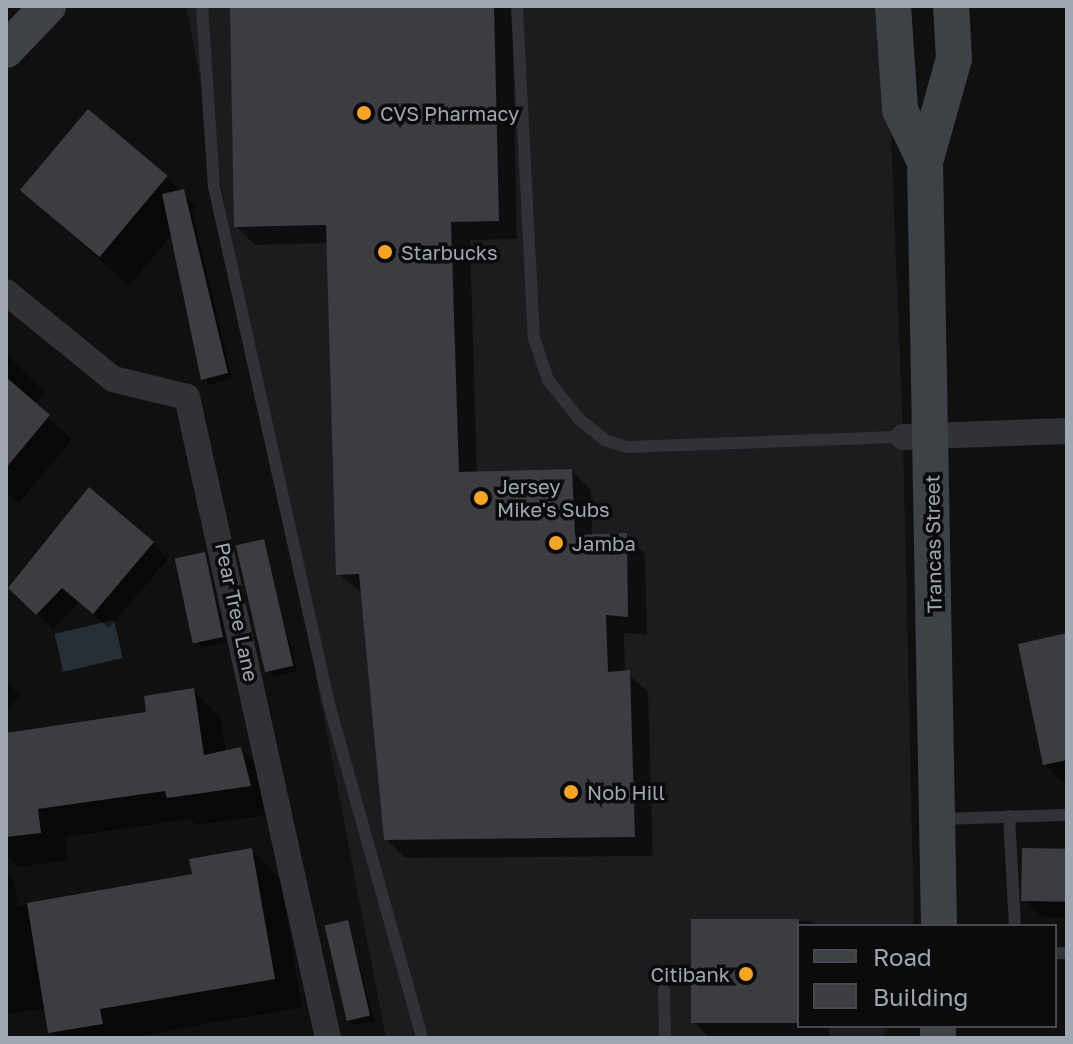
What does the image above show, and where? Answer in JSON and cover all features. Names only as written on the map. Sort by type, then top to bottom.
[{"type":"main road","points":[[6,50],[48,6]]},
{"type":"main road","name":"Trancas Street","points":[[893,6],[900,110],[925,162]]},
{"type":"main road","name":"Trancas Street","points":[[939,924],[940,819],[917,435],[925,162],[954,59],[951,6]]},
{"type":"street","name":"Pear Tree Lane","points":[[6,292],[113,379],[187,397],[328,1038]]},
{"type":"street","points":[[917,435],[1067,431]]},
{"type":"lane","points":[[202,6],[214,187],[329,704],[422,1038]]},
{"type":"lane","points":[[517,6],[534,338],[548,380],[579,419],[605,440],[626,447],[917,435]]},
{"type":"lane","points":[[940,819],[1067,815]]},
{"type":"lane","points":[[1009,816],[1015,924]]},
{"type":"lane","points":[[664,990],[665,1038]]},
{"type":"shaded area","points":[[186,6],[886,6],[903,437],[914,924],[797,924],[797,1028],[889,1028],[882,1038],[386,1038]]},
{"type":"shaded area","points":[[114,620],[123,658],[63,672],[55,634]]},
{"type":"building","points":[[230,6],[494,6],[499,221],[451,222],[459,472],[572,469],[575,535],[627,533],[628,617],[606,615],[608,672],[630,670],[635,837],[384,840],[359,574],[336,575],[326,225],[234,227]]},
{"type":"building","points":[[88,109],[168,176],[100,257],[20,190]]},
{"type":"building","points":[[184,189],[228,373],[201,380],[162,194]]},
{"type":"building","points":[[6,377],[50,415],[6,468]]},
{"type":"building","points":[[89,487],[154,542],[93,614],[62,588],[36,615],[8,588]]},
{"type":"building","points":[[264,539],[293,666],[265,672],[236,546]]},
{"type":"building","points":[[205,552],[223,637],[193,644],[175,558]]},
{"type":"building","points":[[1067,633],[1067,760],[1043,765],[1018,644]]},
{"type":"building","points":[[194,688],[204,755],[241,747],[251,786],[167,798],[165,791],[38,809],[41,833],[6,837],[6,733],[146,712],[144,696]]},
{"type":"building","points":[[252,848],[275,979],[100,1009],[103,1024],[48,1033],[27,903],[192,874],[189,859]]},
{"type":"building","points":[[1022,848],[1067,849],[1066,902],[1021,901]]},
{"type":"building","name":"Citibank","points":[[691,919],[799,919],[797,1023],[691,1023]]},
{"type":"building","points":[[348,920],[370,1015],[347,1021],[325,925]]},
{"type":"place","name":"CVS Pharmacy","points":[[364,113]]},
{"type":"place","name":"Starbucks","points":[[385,252]]},
{"type":"place","name":"Jersey Mike's Subs","points":[[481,498]]},
{"type":"place","name":"Jamba","points":[[556,543]]},
{"type":"place","name":"Nob Hill","points":[[571,792]]},
{"type":"place","name":"Citibank","points":[[746,974]]}]
